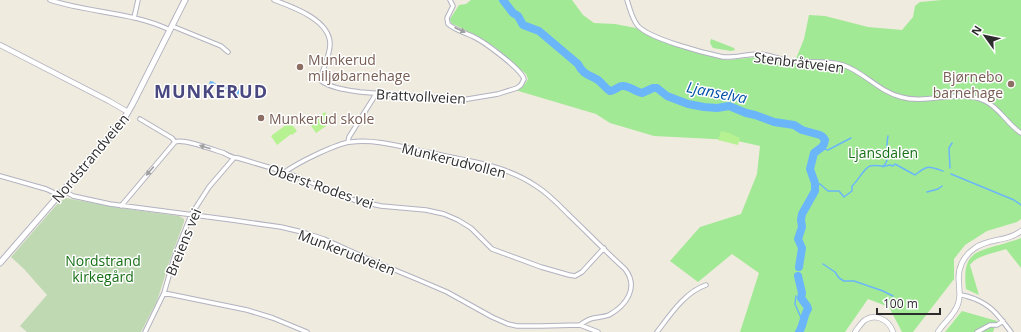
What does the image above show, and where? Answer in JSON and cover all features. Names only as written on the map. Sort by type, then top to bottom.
[{"type":"main road","name":"Nordstrandveien","points":[[0,262],[116,130],[128,112],[185,0]]},
{"type":"street","points":[[50,0],[90,10],[134,18],[171,28],[221,46],[228,52]]},
{"type":"street","points":[[134,18],[138,0]]},
{"type":"street","name":"Brattvollveien","points":[[274,0],[307,14],[326,31],[330,48],[320,80],[324,82],[347,90],[376,94],[462,100],[498,94],[519,87],[524,80],[522,75],[489,46],[448,24],[447,16],[453,6],[450,0]]},
{"type":"street","name":"Stenbråtveien","points":[[627,0],[636,22],[643,30],[655,37],[723,57],[733,58],[762,54],[790,61],[830,62],[841,64],[858,72],[878,87],[905,98],[920,100],[960,96],[975,98],[991,105],[1021,133]]},
{"type":"street","points":[[0,45],[128,112]]},
{"type":"street","points":[[348,142],[349,137],[376,94]]},
{"type":"street","points":[[121,206],[175,142],[172,138],[140,119]]},
{"type":"street","name":"Oberst Rodes vei","points":[[175,142],[179,140],[191,143],[224,154],[233,159],[238,158],[285,172],[364,203],[426,210],[444,214],[471,228],[492,249],[541,267],[569,275],[575,276],[582,272],[604,248]]},
{"type":"street","name":"Munkerudvollen","points":[[285,172],[305,161],[348,142],[375,142],[482,163],[504,170],[537,186],[628,272],[632,282],[631,290],[624,303],[610,315],[593,318],[578,327]]},
{"type":"street","name":"Breiens vei","points":[[145,332],[164,293],[174,258],[191,215],[209,187],[233,159]]},
{"type":"street","name":"Munkerudveien","points":[[0,176],[72,196],[121,206],[281,228],[312,235],[447,292],[492,317],[508,324],[518,326],[578,327],[598,332]]},
{"type":"street","points":[[938,332],[956,310],[959,303],[960,295],[958,277],[964,259],[969,252],[982,244],[1009,238],[1021,231]]},
{"type":"street","points":[[657,332],[671,314],[689,296],[698,288],[706,284]]},
{"type":"street","points":[[164,293],[247,310],[276,319],[307,332]]},
{"type":"street","points":[[960,295],[966,295],[987,305],[996,312],[1011,332]]},
{"type":"street","points":[[855,332],[863,321],[875,317],[887,322],[891,326],[893,332]]},
{"type":"street","points":[[977,332],[990,325],[997,325],[1003,321]]},
{"type":"green space","name":"Ljansdalen","points":[[471,0],[572,0],[583,15],[594,23],[615,24],[636,28],[653,38],[727,60],[758,57],[793,66],[804,39],[809,15],[825,16],[868,27],[902,30],[913,17],[915,6],[920,2],[942,0],[1021,0],[1021,219],[1017,222],[987,231],[965,245],[954,259],[954,279],[913,332],[902,332],[889,307],[868,299],[845,332],[740,332],[759,273],[732,254],[698,282],[670,261],[700,227],[741,214],[757,174],[760,146],[733,140],[654,136],[610,123],[596,114],[515,90],[525,84],[528,79],[526,74],[496,48],[477,36],[451,23],[450,19],[459,5],[466,4]]},
{"type":"green space","points":[[711,39],[734,48],[735,50],[731,51],[713,48],[710,43]]},
{"type":"green space","points":[[325,112],[332,122],[316,133],[309,123]]},
{"type":"green space","points":[[290,122],[297,131],[277,145],[271,136]]},
{"type":"green space","points":[[721,131],[740,138],[738,145],[718,140]]},
{"type":"green space","name":"Nordstrand kirkegård","points":[[66,198],[120,208],[179,216],[184,219],[157,301],[141,332],[27,332],[20,326],[47,295],[11,257],[59,202]]},
{"type":"green space","points":[[1021,238],[1021,268],[1006,249],[982,257],[970,265],[979,295],[966,289],[966,267],[973,256],[986,249]]},
{"type":"green space","points":[[962,311],[997,321],[993,332],[945,332]]},
{"type":"water","points":[[210,81],[213,81],[218,85],[233,87],[240,91],[237,97],[226,89],[209,84]]},
{"type":"waterway","name":"Ljanselva","points":[[503,0],[513,13],[518,16],[523,25],[539,31],[578,64],[584,73],[598,80],[610,91],[622,86],[642,93],[653,88],[657,88],[667,96],[688,104],[717,108],[729,106],[774,122],[794,125],[802,130],[823,137],[825,140],[824,144],[814,153],[810,169],[815,183],[815,191],[802,214],[802,227],[798,239],[802,248],[799,267]]},
{"type":"waterway","points":[[883,167],[887,158],[888,136]]},
{"type":"waterway","points":[[821,148],[828,150],[851,138]]},
{"type":"waterway","points":[[950,168],[949,148],[952,143]]},
{"type":"waterway","points":[[815,186],[820,184],[828,191],[839,191],[844,197],[852,191],[852,186],[870,166],[893,166],[895,164],[915,175],[922,169],[928,167],[943,171]]},
{"type":"waterway","points":[[951,174],[1014,200],[1021,205]]},
{"type":"waterway","points":[[927,192],[938,189],[942,186]]},
{"type":"waterway","points":[[823,264],[835,272],[839,278],[844,281],[854,281],[893,296]]},
{"type":"waterway","name":"Ljanselva","points":[[798,276],[802,293],[801,298],[808,309],[799,332]]},
{"type":"waterway","points":[[796,296],[795,304],[802,320]]},
{"type":"place","name":"Munkerud miljøbarnehage","points":[[300,67]]},
{"type":"place","name":"Bjørnebo barnehage","points":[[1011,84]]},
{"type":"place","name":"Munkerud skole","points":[[261,118]]},
{"type":"district","name":"MUNKERUD","points":[[211,91]]}]
